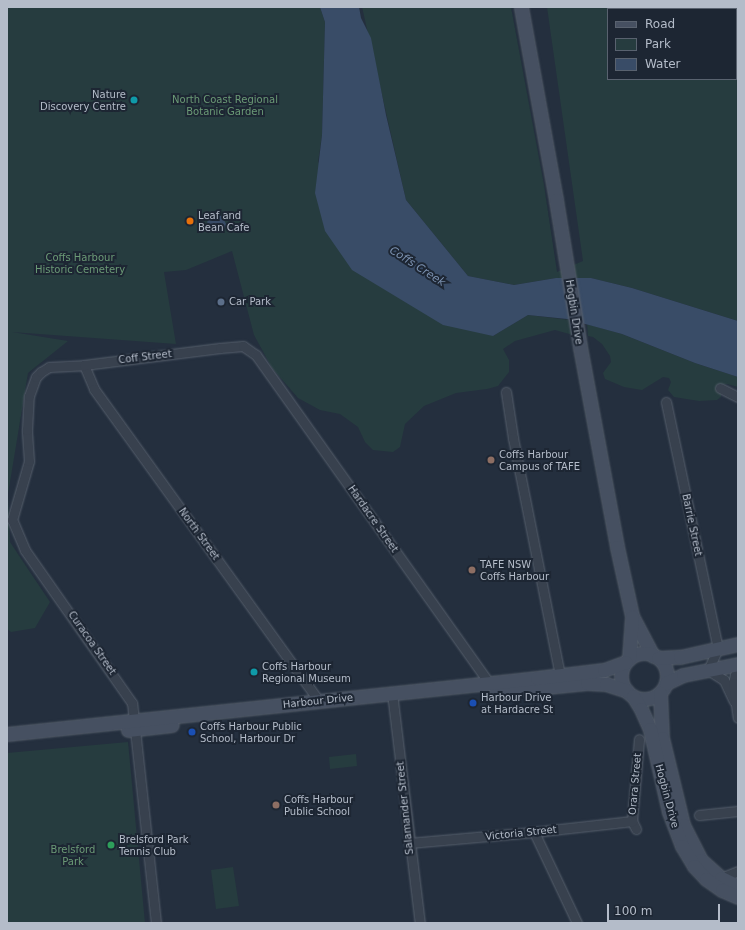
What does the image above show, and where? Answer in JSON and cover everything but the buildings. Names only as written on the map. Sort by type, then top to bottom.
[{"type":"street","name":"Hogbin Drive","points":[[520,7],[556,200],[600,461],[632,616],[628,660]]},
{"type":"street","name":"Coff Street","points":[[36,377],[49,367],[84,365],[243,346],[256,355]]},
{"type":"street","name":"Hardacre Street","points":[[256,355],[490,683]]},
{"type":"street","name":"North Street","points":[[84,365],[94,389],[319,701]]},
{"type":"street","name":"Curacoa Street","points":[[36,377],[29,396],[27,430],[29,461],[12,520],[25,550],[129,695],[132,703],[156,923]]},
{"type":"street","points":[[720,388],[738,397]]},
{"type":"street","points":[[506,392],[513,438],[560,676]]},
{"type":"street","name":"Barrie Street","points":[[666,402],[718,648]]},
{"type":"street","name":"Hogbin Drive","points":[[632,616],[655,657]]},
{"type":"street","points":[[738,644],[680,657],[655,657],[640,654],[628,660],[623,667],[621,680],[630,694],[647,699],[683,675],[738,664]]},
{"type":"street","points":[[708,670],[718,648]]},
{"type":"street","points":[[655,657],[666,670],[663,688]]},
{"type":"street","name":"Harbour Drive","points":[[7,734],[135,725],[393,697],[490,683],[604,670],[628,660]]},
{"type":"street","points":[[708,670],[724,680],[734,701],[738,718]]},
{"type":"street","points":[[734,701],[736,695],[733,682],[738,671]]},
{"type":"street","name":"Harbour Drive","points":[[7,742],[319,701],[587,683],[606,684],[630,694]]},
{"type":"street","name":"Hogbin Drive","points":[[663,688],[662,738],[679,813],[689,838],[701,860],[721,878],[738,886]]},
{"type":"street","name":"Hogbin Drive","points":[[630,694],[641,709],[650,728],[669,812],[682,846],[694,866],[706,879],[718,888],[738,897]]},
{"type":"street","name":"Salamander Street","points":[[393,697],[420,923]]},
{"type":"street","name":"Orara Street","points":[[636,830],[632,820],[639,739]]},
{"type":"street","points":[[699,815],[738,810]]},
{"type":"street","name":"Victoria Street","points":[[410,843],[534,832],[632,820]]},
{"type":"street","points":[[534,832],[577,923]]},
{"type":"street","points":[[721,878],[738,871]]},
{"type":"green space","points":[[7,7],[320,7],[325,22],[322,135],[318,162],[493,336],[528,315],[570,320],[573,335],[555,330],[515,341],[503,349],[509,360],[509,372],[498,386],[456,393],[424,406],[405,424],[400,447],[393,452],[373,450],[365,442],[358,427],[340,414],[320,410],[298,398],[272,368],[254,335],[232,251],[186,270],[164,272],[176,344],[12,332],[68,341],[28,373],[8,494],[10,542],[50,602],[35,628],[11,632],[7,629]]},
{"type":"green space","points":[[362,7],[511,7],[544,185],[557,272],[583,261],[547,7],[738,7],[738,321],[632,288],[591,278],[556,278],[514,285],[468,276],[406,200]]},
{"type":"green space","points":[[587,324],[622,334],[695,363],[738,377],[738,387],[727,384],[721,385],[721,397],[717,400],[699,401],[674,397],[668,390],[671,382],[669,378],[663,377],[642,390],[624,387],[605,379],[603,373],[611,362],[610,356],[602,344],[593,337],[588,336]]},
{"type":"green space","name":"Brelsford Park","points":[[128,742],[145,923],[7,923],[7,753]]},
{"type":"green space","points":[[356,754],[357,766],[330,769],[329,757]]},
{"type":"green space","points":[[233,867],[239,906],[216,909],[211,870]]},
{"type":"water","name":"Coffs Creek","points":[[320,7],[359,7],[361,18],[371,38],[386,115],[406,200],[468,276],[514,285],[556,278],[591,278],[632,288],[738,321],[738,377],[695,363],[622,334],[567,319],[528,315],[493,336],[443,325],[352,270],[325,231],[315,193],[322,135],[325,22]]},
{"type":"water","points":[[220,215],[226,224],[225,228],[221,230],[214,225],[209,225],[207,222],[210,218],[215,219]]},
{"type":"place","name":"Nature Discovery Centre","points":[[134,100]]},
{"type":"place","name":"Leaf and Bean Cafe","points":[[190,221]]},
{"type":"place","name":"Car Park","points":[[221,302]]},
{"type":"place","name":"Coffs Harbour Campus of TAFE","points":[[491,460]]},
{"type":"place","name":"TAFE NSW Coffs Harbour","points":[[472,570]]},
{"type":"place","name":"Coffs Harbour Regional Museum","points":[[254,672]]},
{"type":"place","name":"Harbour Drive at Hardacre St","points":[[473,703]]},
{"type":"place","name":"Coffs Harbour Public School, Harbour Dr","points":[[192,732]]},
{"type":"place","name":"Coffs Harbour Public School","points":[[276,805]]},
{"type":"place","name":"Brelsford Park Tennis Club","points":[[111,845]]},
{"type":"park label","name":"North Coast Regional Botanic Garden","points":[[225,104]]},
{"type":"park label","name":"Coffs Harbour Historic Cemetery","points":[[80,262]]}]
